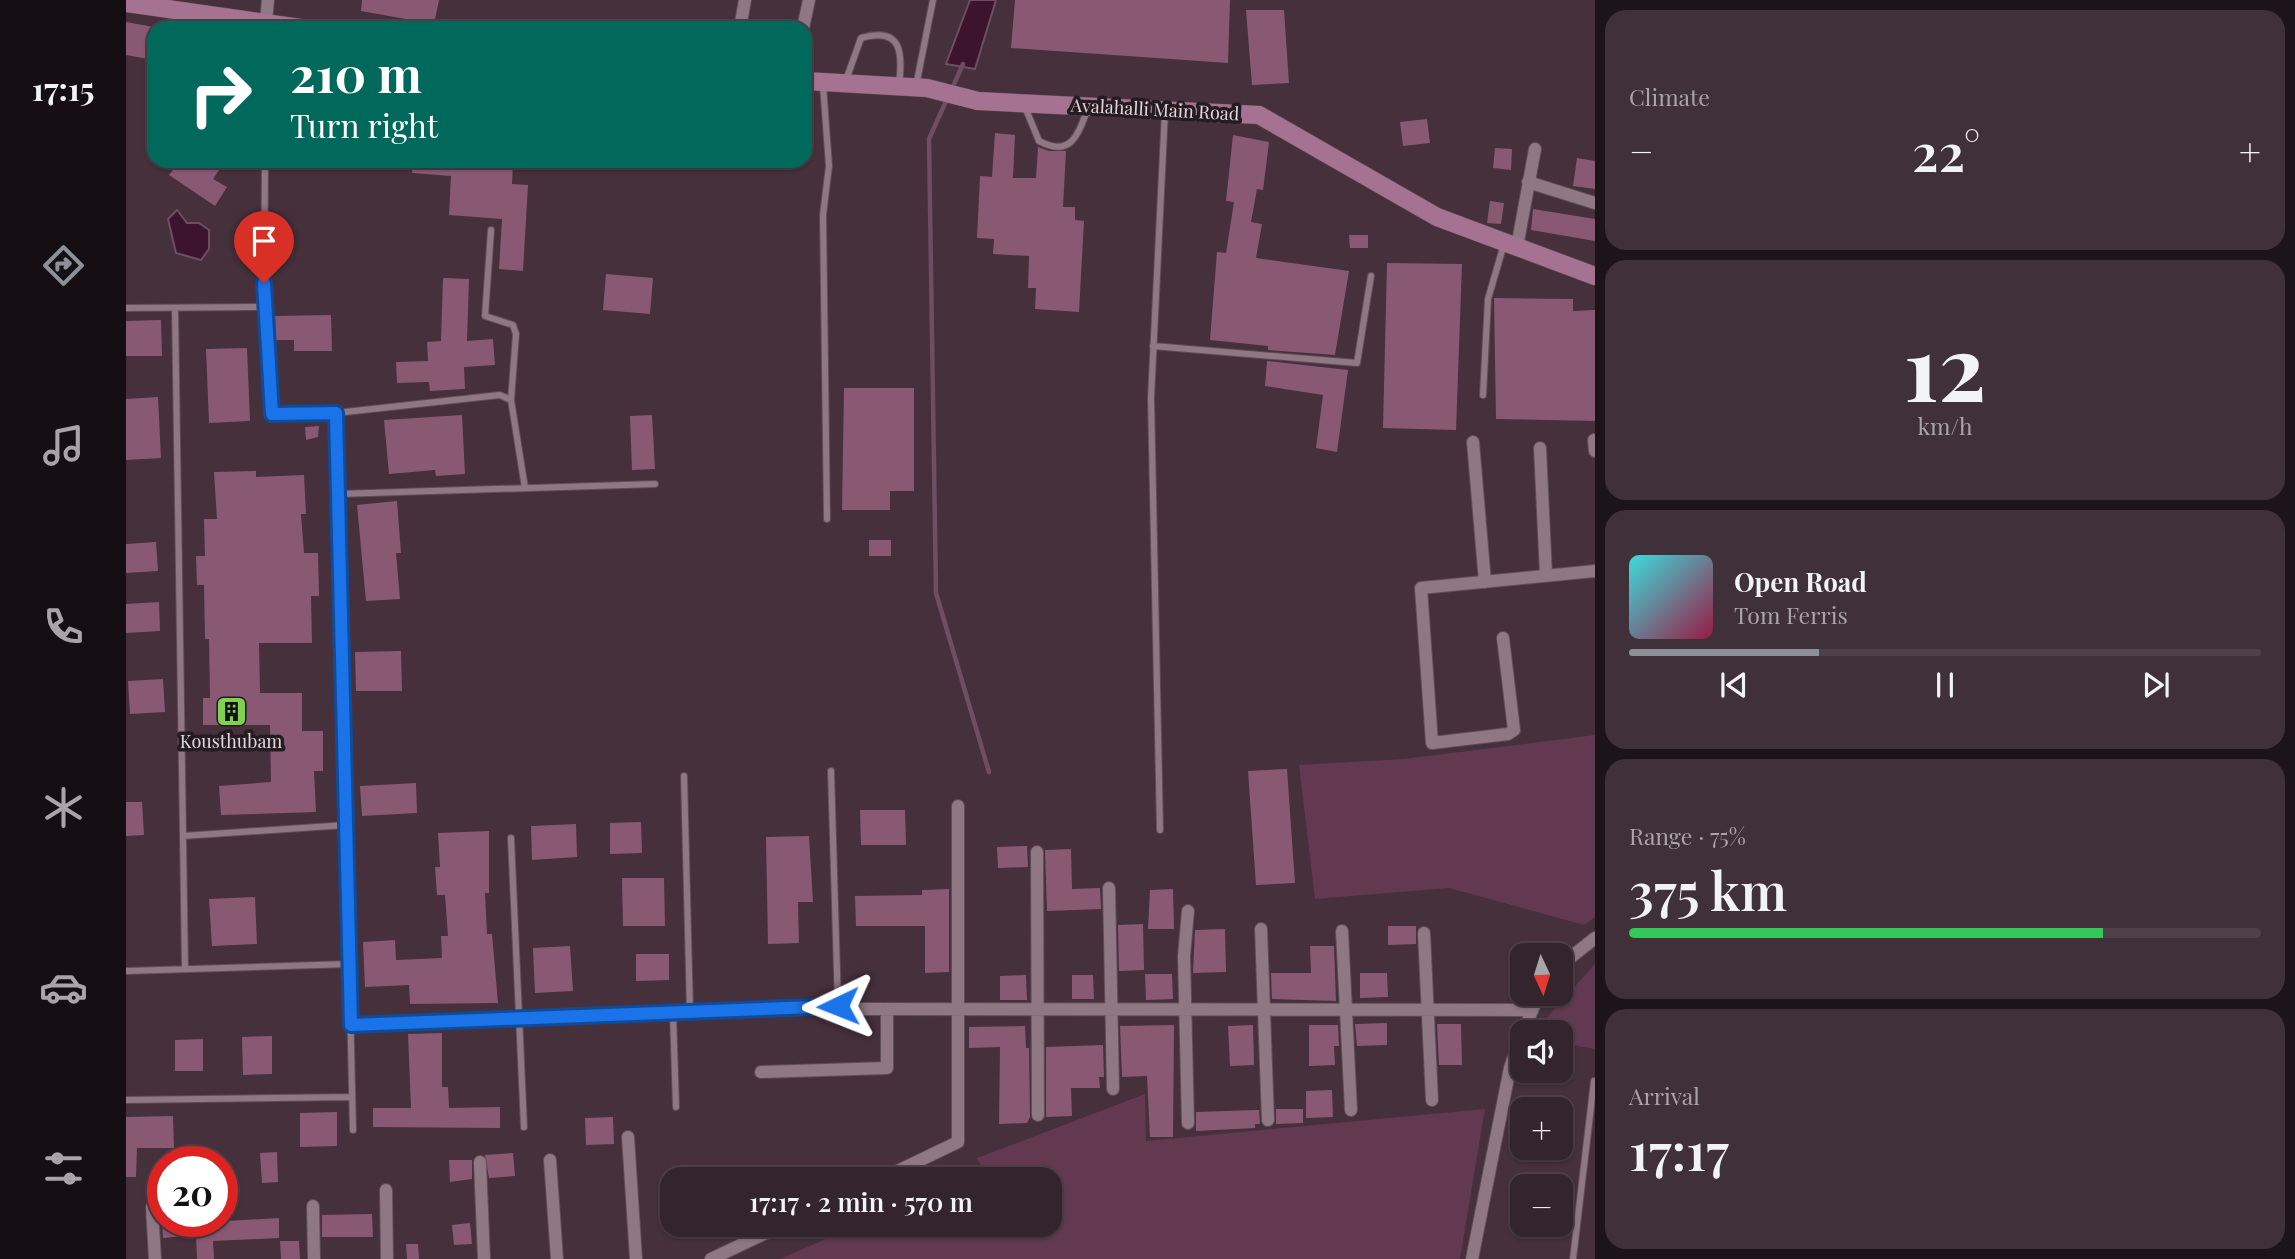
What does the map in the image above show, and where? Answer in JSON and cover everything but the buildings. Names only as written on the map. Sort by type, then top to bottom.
[{"type":"main road","points":[[126,3],[241,21]]},
{"type":"main road","name":"Avalahalli Main Road","points":[[814,82],[914,88],[978,101],[1259,115],[1437,216],[1595,276]]},
{"type":"street","points":[[266,21],[268,0]]},
{"type":"street","points":[[741,21],[745,0]]},
{"type":"street","points":[[804,21],[809,0]]},
{"type":"street","points":[[1511,245],[1535,149]]},
{"type":"street","points":[[1528,182],[1595,203]]},
{"type":"street","points":[[1473,442],[1485,582]]},
{"type":"street","points":[[1540,448],[1546,575]]},
{"type":"street","points":[[1503,638],[1514,730],[1484,737],[1432,743],[1421,588],[1595,571]]},
{"type":"street","points":[[906,1167],[958,1142],[958,806]]},
{"type":"street","points":[[1037,852],[1038,1115]]},
{"type":"street","points":[[1110,888],[1113,1089]]},
{"type":"street","points":[[1188,911],[1185,1009],[1188,1123]]},
{"type":"street","points":[[1261,929],[1268,1119]]},
{"type":"street","points":[[1342,931],[1351,1110]]},
{"type":"street","points":[[1424,933],[1432,1100]]},
{"type":"street","points":[[1573,955],[1595,938]]},
{"type":"street","points":[[1528,1020],[1533,1006]]},
{"type":"street","points":[[861,1009],[1531,1010]]},
{"type":"street","points":[[761,1072],[887,1068],[887,1009]]},
{"type":"street","points":[[1472,1259],[1510,1068]]},
{"type":"street","points":[[628,1137],[636,1259]]},
{"type":"street","points":[[550,1160],[556,1259]]},
{"type":"street","points":[[480,1162],[484,1259]]},
{"type":"street","points":[[386,1190],[387,1259]]},
{"type":"street","points":[[313,1206],[314,1259]]},
{"type":"street","points":[[154,1237],[155,1259]]},
{"type":"street","points":[[711,1259],[758,1237]]},
{"type":"lane","points":[[914,88],[933,0]]},
{"type":"lane","points":[[845,84],[861,38],[873,35],[888,37],[898,44],[914,88]]},
{"type":"lane","points":[[814,82],[829,166],[823,215],[827,519]]},
{"type":"lane","points":[[1023,103],[1039,141],[1052,148],[1065,147],[1075,139],[1088,106]]},
{"type":"lane","points":[[1160,830],[1151,412],[1165,110]]},
{"type":"lane","points":[[265,168],[264,307],[272,414],[336,413],[500,395],[511,400]]},
{"type":"lane","points":[[491,230],[485,316],[513,325],[516,334],[511,400],[525,488]]},
{"type":"lane","points":[[1483,395],[1488,299],[1511,245]]},
{"type":"lane","points":[[1153,346],[1357,363],[1371,276]]},
{"type":"lane","points":[[126,308],[264,307]]},
{"type":"lane","points":[[176,308],[185,969]]},
{"type":"lane","points":[[336,413],[353,1130]]},
{"type":"lane","points":[[338,494],[655,484]]},
{"type":"lane","points":[[351,1025],[838,1006],[831,771]]},
{"type":"lane","points":[[684,776],[690,1012]]},
{"type":"lane","points":[[183,836],[346,825]]},
{"type":"lane","points":[[511,838],[524,1127]]},
{"type":"lane","points":[[126,971],[349,964]]},
{"type":"lane","points":[[673,1013],[676,1107]]},
{"type":"lane","points":[[1573,1259],[1594,1082]]},
{"type":"lane","points":[[126,1100],[352,1097]]},
{"type":"shaded area","points":[[970,0],[996,0],[975,69],[946,64]]},
{"type":"shaded area","points":[[177,210],[187,223],[199,223],[209,230],[209,249],[201,260],[176,253],[168,219]]},
{"type":"shaded area","points":[[1595,735],[1595,917],[1584,925],[1449,888],[1315,899],[1299,765],[1403,759]]},
{"type":"shaded area","points":[[1595,964],[1595,1049],[1573,1045],[1573,1020],[1545,1020],[1557,1006],[1573,1006],[1573,989]]},
{"type":"shaded area","points":[[1145,1094],[1146,1141],[1485,1109],[1460,1259],[780,1259],[830,1237],[1062,1237],[1062,1167],[982,1167],[977,1158]]},
{"type":"waterway","points":[[951,91],[963,64]]},
{"type":"waterway","points":[[947,99],[929,139],[936,593],[989,772]]},
{"type":"place","name":"Kousthubam","points":[[231,711]]},
{"type":"route","points":[[264,283],[272,414],[279,416],[336,413],[351,1025],[838,1006]]}]
